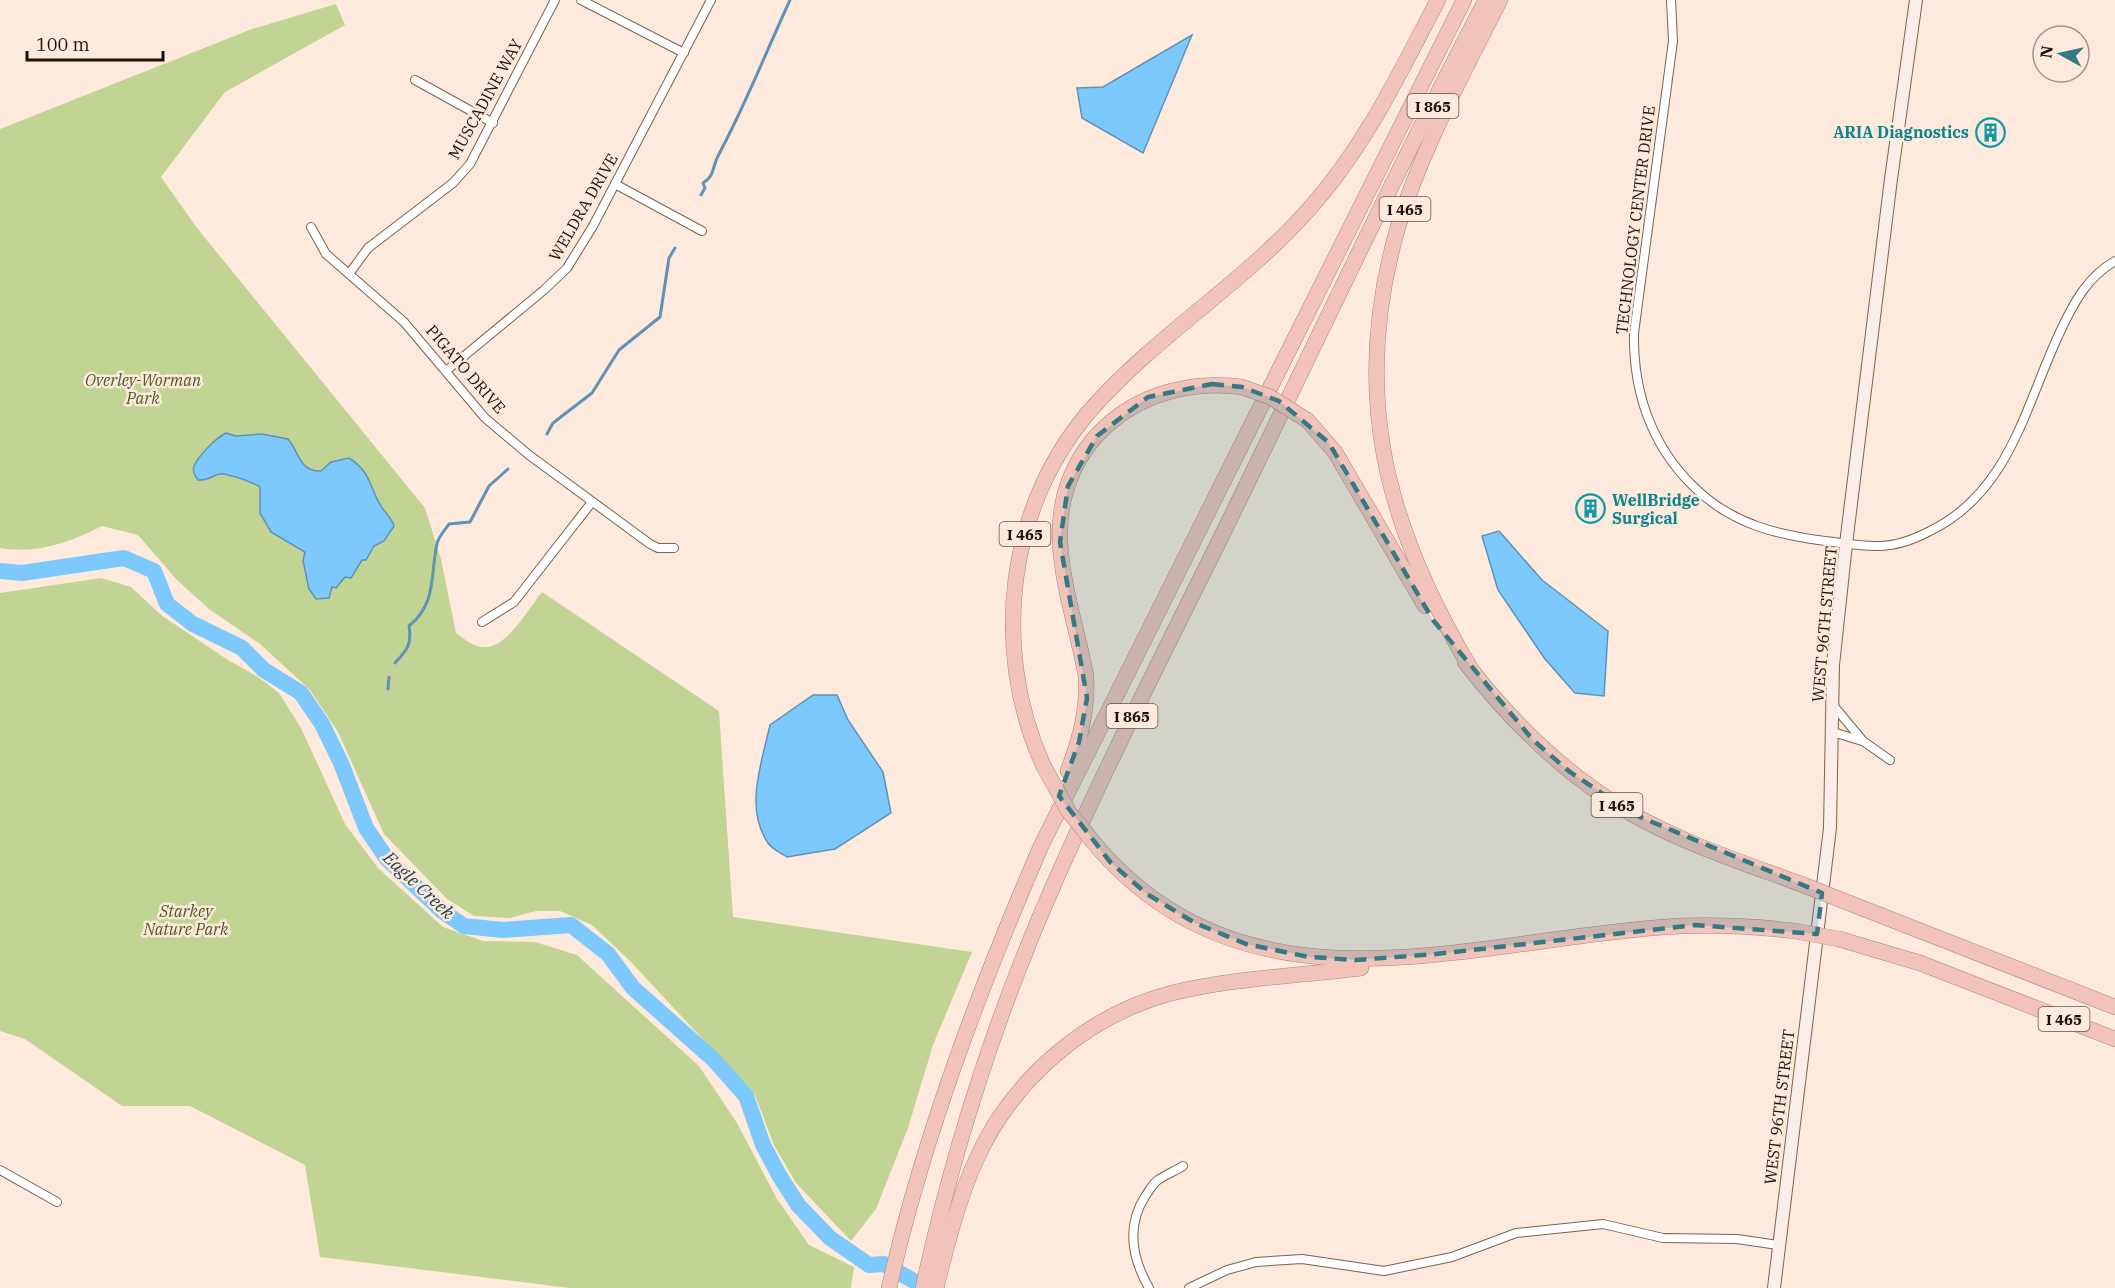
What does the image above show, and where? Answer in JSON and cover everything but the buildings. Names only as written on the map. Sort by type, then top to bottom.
[{"type":"highway","name":"I 465","points":[[1438,0],[1368,129],[1310,208],[1244,273],[1107,392],[1078,426],[1054,463],[1037,501],[1022,545],[1015,584],[1012,625],[1014,661],[1020,699],[1043,765],[1069,812],[1099,849],[1134,884],[1160,903],[1195,923],[1246,944],[1293,956],[1340,960],[1436,954],[1662,927],[1727,926],[1795,931],[1839,939],[1920,963],[2115,1039]]},
{"type":"highway","name":"I 865","points":[[889,1288],[935,1120],[963,1038],[1041,846],[1464,0]]},
{"type":"highway","name":"I 865","points":[[923,1288],[940,1245],[989,1055],[1057,876],[1135,710],[1486,0]]},
{"type":"highway","name":"I 465","points":[[1500,0],[1440,122],[1401,219],[1384,295],[1377,368],[1381,435],[1398,517],[1429,596],[1471,669],[1498,704],[1533,740],[1570,772],[1605,797],[1678,837],[2115,1006]]},
{"type":"highway","points":[[1041,846],[1079,742],[1087,698],[1084,666],[1060,542],[1062,508],[1073,474],[1097,436],[1134,404],[1184,387],[1212,384],[1242,387],[1270,397],[1307,420],[1335,452],[1433,620],[1471,669]]},
{"type":"highway","points":[[936,1288],[940,1245],[976,1160],[1001,1115],[1024,1085],[1051,1058],[1096,1025],[1143,1002],[1185,990],[1378,965],[1436,954]]},
{"type":"main road","name":"WEST 96TH STREET","points":[[1774,1288],[1830,828],[1833,665],[1846,544],[1889,189],[1916,0]]},
{"type":"street","name":"MUSCADINE WAY","points":[[349,274],[368,248],[453,183],[470,164],[555,0]]},
{"type":"street","points":[[581,0],[684,53]]},
{"type":"street","name":"WELDRA DRIVE","points":[[446,371],[544,290],[567,268],[615,184],[711,0]]},
{"type":"street","name":"TECHNOLOGY CENTER DRIVE","points":[[1671,0],[1673,41],[1634,333],[1635,370],[1644,406],[1659,443],[1682,475],[1726,512],[1746,523],[1780,535],[1879,546],[1908,542],[1949,522],[1984,491],[2014,444],[2078,294],[2115,261]]},
{"type":"street","points":[[414,80],[493,123]]},
{"type":"street","points":[[615,184],[702,231]]},
{"type":"street","name":"PIGATO DRIVE","points":[[311,227],[326,254],[404,322],[485,418],[592,502],[650,544],[658,548],[674,548]]},
{"type":"street","points":[[482,622],[514,602],[592,502]]},
{"type":"street","points":[[1833,705],[1863,741],[1890,760]]},
{"type":"street","points":[[1833,732],[1863,741]]},
{"type":"street","points":[[1149,1288],[1140,1271],[1132,1245],[1133,1223],[1142,1202],[1156,1181],[1183,1166]]},
{"type":"street","points":[[0,1170],[57,1202]]},
{"type":"street","points":[[1190,1288],[1227,1270],[1257,1262],[1302,1259],[1384,1271],[1452,1257],[1516,1233],[1603,1224],[1663,1238],[1737,1239],[1778,1245]]},
{"type":"highlighted area","points":[[1212,384],[1242,387],[1279,401],[1329,443],[1433,620],[1533,740],[1570,772],[1633,814],[1822,893],[1817,934],[1695,925],[1436,954],[1356,960],[1309,957],[1246,944],[1195,923],[1147,894],[1111,863],[1059,796],[1079,742],[1087,698],[1060,542],[1068,486],[1097,436],[1148,397]]},
{"type":"green space","name":"Overley-Worman Park","points":[[336,4],[345,25],[225,92],[161,177],[197,228],[425,508],[441,559],[456,633],[481,647],[499,642],[516,627],[542,592],[719,711],[733,917],[972,952],[933,1045],[908,1128],[876,1209],[851,1241],[796,1183],[774,1145],[755,1095],[630,961],[592,925],[560,911],[536,911],[510,918],[474,916],[447,899],[384,834],[338,732],[310,690],[260,644],[209,609],[177,580],[138,535],[102,526],[52,546],[27,549],[0,548],[0,129],[252,29]]},
{"type":"green space","name":"Starkey Nature Park","points":[[101,578],[131,587],[161,615],[279,693],[301,728],[345,824],[378,868],[443,927],[483,941],[535,942],[577,955],[699,1066],[737,1123],[777,1199],[809,1245],[854,1267],[851,1288],[570,1288],[320,1257],[305,1165],[190,1106],[122,1106],[25,1039],[0,1031],[0,593]]},
{"type":"water","points":[[1192,35],[1143,153],[1082,118],[1077,88],[1103,87]]},
{"type":"water","points":[[226,433],[236,436],[262,434],[288,439],[300,460],[308,468],[321,471],[331,462],[349,458],[366,474],[377,499],[394,526],[384,541],[374,546],[366,560],[362,560],[351,578],[345,577],[336,588],[332,587],[329,598],[316,599],[309,589],[303,561],[305,552],[271,532],[260,513],[260,487],[224,474],[202,480],[196,477],[193,470],[196,462],[208,447]]},
{"type":"water","points":[[1499,531],[1542,580],[1608,631],[1604,696],[1575,693],[1545,659],[1498,590],[1482,536]]},
{"type":"water","points":[[813,695],[837,695],[848,720],[883,772],[891,813],[835,849],[787,857],[770,845],[761,829],[757,815],[757,785],[770,725]]},
{"type":"waterway","points":[[701,195],[705,188],[703,183],[711,174],[790,0]]},
{"type":"waterway","points":[[547,434],[553,423],[592,393],[619,350],[660,317],[669,258],[675,248]]},
{"type":"waterway","points":[[395,663],[408,647],[409,626],[418,617],[428,598],[440,536],[449,524],[470,522],[489,486],[508,469]]},
{"type":"waterway","name":"Eagle Creek","points":[[0,571],[22,573],[124,558],[154,571],[167,604],[193,624],[242,648],[264,670],[301,693],[322,724],[341,763],[366,828],[387,859],[442,911],[464,926],[503,930],[571,925],[608,954],[633,988],[713,1059],[746,1096],[763,1145],[779,1175],[798,1205],[830,1238],[869,1265],[884,1264],[926,1288]]},
{"type":"waterway","points":[[388,689],[389,677]]},
{"type":"place","name":"ARIA Diagnostics","points":[[1990,132]]},
{"type":"place","name":"WellBridge Surgical","points":[[1591,509]]}]
